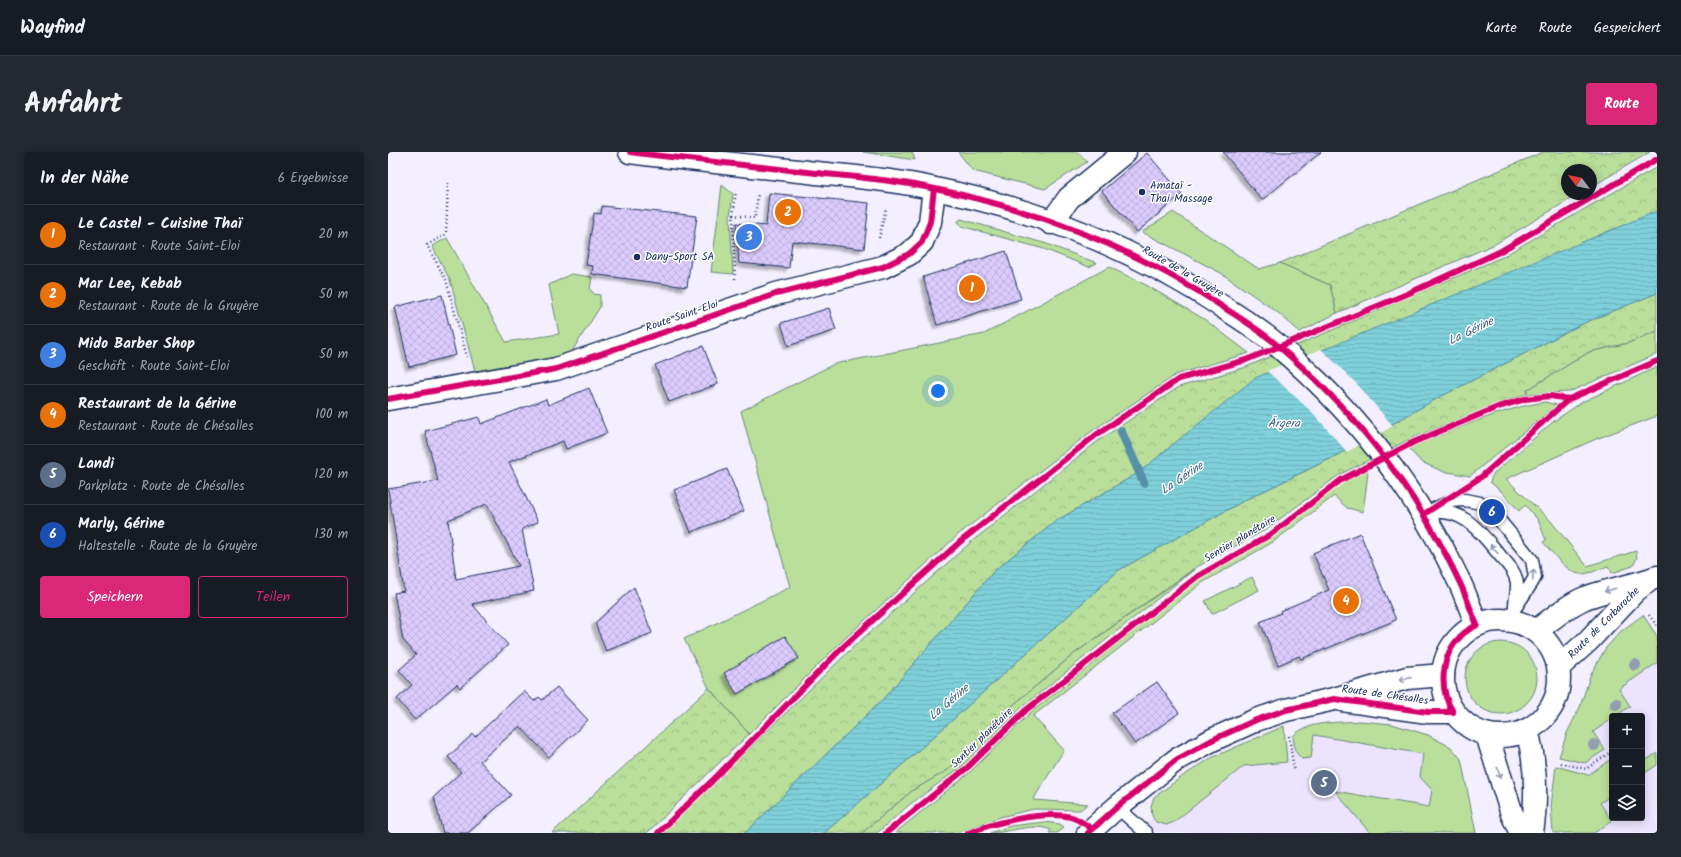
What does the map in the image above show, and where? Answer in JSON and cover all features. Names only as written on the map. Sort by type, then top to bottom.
[{"type":"main road","name":"Route de la Gruyère","points":[[630,152],[890,181],[934,189],[987,202],[1074,230],[1121,249],[1202,292],[1260,331],[1318,382],[1355,422],[1399,477],[1424,514],[1458,578],[1477,625]]},
{"type":"main road","points":[[1051,223],[1069,198],[1125,152]]},
{"type":"main road","name":"Route Saint-Eloi","points":[[388,398],[556,369],[776,294],[883,267],[909,254],[922,242],[930,222],[934,189]]},
{"type":"main road","name":"Route de Corbaroche","points":[[1536,630],[1584,598],[1611,589],[1652,579]]},
{"type":"main road","name":"Route de Corbaroche","points":[[1560,666],[1588,641],[1636,590],[1652,579]]},
{"type":"main road","points":[[1512,614],[1524,624],[1536,630],[1546,639],[1556,652],[1560,666],[1558,692],[1546,714],[1527,731],[1500,737],[1474,731],[1463,724],[1448,704],[1443,675],[1450,650],[1461,635],[1477,625],[1512,614]]},
{"type":"main road","name":"Route de Chésalles","points":[[1088,833],[1117,807],[1176,760],[1212,740],[1256,720],[1286,710],[1334,699],[1407,678],[1443,675]]},
{"type":"main road","name":"Route de Chésalles","points":[[1334,699],[1428,712],[1453,712]]},
{"type":"main road","points":[[1527,731],[1533,752],[1536,782],[1536,810],[1532,833]]},
{"type":"main road","points":[[1487,735],[1512,814],[1521,833]]},
{"type":"lane","points":[[1424,514],[1450,502],[1466,500],[1486,504],[1532,560],[1535,577],[1512,614]]},
{"type":"lane","points":[[1424,514],[1434,512],[1449,513],[1465,518],[1474,525],[1512,570],[1517,580],[1512,614]]},
{"type":"lane","points":[[1117,807],[1146,833]]},
{"type":"path","points":[[448,183],[446,234],[428,245],[446,280],[474,382]]},
{"type":"path","points":[[733,216],[755,218],[759,186]]},
{"type":"path","points":[[736,190],[733,216],[736,308]]},
{"type":"path","points":[[883,267],[878,242],[887,202]]},
{"type":"path","points":[[1648,612],[1657,626]]},
{"type":"path","points":[[1289,738],[1294,770]]},
{"type":"path","points":[[1560,763],[1586,769],[1609,753]]},
{"type":"shaded area","points":[[1657,631],[1657,833],[1562,833],[1561,783],[1605,667]]},
{"type":"shaded area","points":[[1324,729],[1450,761],[1455,833],[1133,833],[1215,769]]},
{"type":"green space","points":[[863,152],[912,152],[915,160]]},
{"type":"green space","points":[[958,152],[1078,152],[1087,162],[1045,189],[973,171]]},
{"type":"green space","points":[[1543,152],[1650,152],[1597,183],[1597,164],[1561,164],[1561,200],[1569,200],[1495,244],[1337,313],[1330,285],[1280,263]]},
{"type":"green space","points":[[1657,167],[1657,211],[1582,243],[1138,473],[1056,521],[995,570],[884,698],[745,833],[663,833],[849,651],[971,542],[1098,441],[1179,387],[1246,367],[1502,257]]},
{"type":"green space","points":[[722,185],[733,194],[730,217],[733,274],[711,272]]},
{"type":"green space","points":[[1173,212],[1259,269],[1280,263],[1330,285],[1337,313],[1300,332],[1277,312],[1221,273],[1142,232]]},
{"type":"green space","points":[[961,219],[1047,244],[1097,263],[1089,267],[1044,249],[961,226],[958,221]]},
{"type":"green space","points":[[447,238],[506,342],[559,334],[549,285],[571,274],[592,277],[590,289],[594,294],[600,295],[600,307],[569,356],[527,366],[475,371],[450,280],[432,246]]},
{"type":"green space","points":[[1109,267],[1146,285],[1204,319],[1249,353],[1177,374],[1092,431],[959,534],[840,643],[749,734],[709,688],[684,639],[790,587],[741,411],[834,364],[984,334]]},
{"type":"green space","points":[[1657,293],[1657,331],[1628,343],[1589,352],[1527,390],[1527,394],[1502,402],[1412,438],[1339,475],[1265,530],[1195,568],[1075,653],[994,721],[948,770],[913,790],[862,833],[824,833],[910,758],[1119,570],[1247,499],[1330,459],[1438,398],[1584,323]]},
{"type":"green space","points":[[1657,331],[1657,354],[1569,392],[1527,394],[1527,390],[1589,352],[1628,343]]},
{"type":"green space","points":[[1657,367],[1657,416],[1596,439],[1506,479],[1550,520],[1587,566],[1636,551],[1637,558],[1633,566],[1612,573],[1608,566],[1588,573],[1576,573],[1560,562],[1543,542],[1546,540],[1538,520],[1525,505],[1519,511],[1502,492],[1490,482],[1493,474],[1554,421],[1582,402]]},
{"type":"green space","points":[[1545,402],[1557,405],[1470,476],[1442,471],[1421,462],[1408,448],[1493,415],[1527,405]]},
{"type":"green space","points":[[1365,468],[1368,473],[1363,512],[1347,508],[1334,496],[1273,542],[1202,583],[1033,716],[1064,750],[1033,800],[1088,804],[1080,810],[1034,809],[1000,817],[957,833],[895,833],[970,772],[1030,713],[1199,579],[1271,538],[1343,482]]},
{"type":"green space","points":[[1196,568],[1022,707],[961,767],[909,805],[877,833],[862,833],[913,790],[948,770],[994,721],[1075,653]]},
{"type":"green space","points":[[1252,577],[1259,590],[1212,614],[1205,601]]},
{"type":"green space","points":[[1643,615],[1657,636],[1657,663],[1619,689],[1630,706],[1620,713],[1609,713],[1609,721],[1593,732],[1605,750],[1585,763],[1559,757],[1567,733],[1580,707],[1590,676],[1605,649],[1621,631]]},
{"type":"green space","points":[[1501,642],[1521,648],[1531,658],[1537,678],[1531,698],[1521,708],[1501,714],[1481,708],[1471,698],[1465,678],[1471,658],[1481,648]]},
{"type":"green space","points":[[709,688],[749,734],[647,833],[552,833]]},
{"type":"green space","points":[[1360,721],[1392,724],[1428,735],[1451,747],[1461,759],[1476,833],[1370,833],[1335,791],[1429,807],[1432,790],[1420,777],[1423,754],[1314,735],[1311,758],[1302,759],[1295,751],[1293,736],[1307,727],[1325,723]]},
{"type":"green space","points":[[1284,726],[1287,762],[1244,766],[1174,822],[1166,825],[1156,822],[1152,816],[1151,806],[1154,797],[1211,758]]},
{"type":"green space","points":[[1657,753],[1657,765],[1645,773],[1645,761]]},
{"type":"green space","points":[[1609,760],[1609,797],[1600,803],[1609,816],[1609,821],[1612,821],[1594,833],[1553,833],[1551,806],[1556,766],[1588,775]]},
{"type":"green space","points":[[1044,822],[1060,824],[1064,827],[1057,833],[1049,833],[1051,830],[1044,828],[1029,827],[998,833],[990,833],[1010,826]]},
{"type":"water","name":"Ärgera","points":[[1657,211],[1657,293],[1584,323],[1438,398],[1330,459],[1247,499],[1119,570],[910,758],[824,833],[745,833],[884,698],[995,570],[1056,521],[1138,473],[1255,378]]},
{"type":"pier","points":[[1321,349],[1356,383],[1393,426],[1347,452],[1313,413],[1267,371]]},
{"type":"building","points":[[1223,152],[1321,152],[1262,200]]},
{"type":"building","name":"Amataï - Thai Massage","points":[[1147,153],[1182,194],[1137,232],[1102,191]]},
{"type":"building","points":[[769,193],[869,203],[864,249],[792,241],[789,268],[739,263],[736,223],[766,226]]},
{"type":"building","name":"Dany-Sport SA","points":[[602,206],[697,216],[687,287],[592,274],[593,266],[586,265],[594,213],[601,214]]},
{"type":"building","points":[[1006,251],[1021,299],[937,325],[923,277]]},
{"type":"building","points":[[442,295],[456,355],[409,367],[395,307]]},
{"type":"building","points":[[829,308],[836,330],[788,346],[781,323]]},
{"type":"building","points":[[703,346],[718,384],[669,402],[655,365]]},
{"type":"building","points":[[589,388],[607,433],[566,449],[563,441],[509,462],[538,522],[522,529],[534,591],[472,604],[508,645],[460,688],[457,684],[415,720],[397,699],[412,685],[399,670],[416,655],[403,640],[394,593],[404,591],[388,489],[438,481],[425,431],[479,417],[481,424],[546,399],[548,405]],"holes":[[[487,504],[519,566],[456,579],[448,520]]]},
{"type":"building","points":[[727,469],[744,511],[691,532],[674,490]]},
{"type":"building","points":[[1360,533],[1396,620],[1301,659],[1299,656],[1278,665],[1260,622],[1281,613],[1280,611],[1329,590],[1313,553]]},
{"type":"building","points":[[634,587],[652,633],[606,651],[595,623]]},
{"type":"building","points":[[785,636],[799,658],[737,694],[724,673]]},
{"type":"building","points":[[1157,682],[1179,713],[1135,744],[1112,713]]},
{"type":"building","points":[[557,687],[588,720],[549,757],[520,726],[480,761],[511,795],[468,833],[443,833],[434,797],[461,772],[448,757],[473,734],[475,737],[524,691],[534,701],[539,697],[542,700]]},
{"type":"waterway","points":[[1121,431],[1144,483]]},
{"type":"cycle path","points":[[630,152],[891,181],[935,189],[1012,208],[1086,235],[1158,268],[1252,326],[1305,369],[1356,423],[1401,481],[1422,512],[1440,544],[1460,583],[1477,625],[1464,633],[1454,644],[1446,662],[1444,672],[1445,693],[1453,712]]},
{"type":"cycle path","points":[[658,833],[712,781],[843,647],[961,541],[1096,435],[1179,379],[1246,360],[1407,294],[1499,252],[1657,159]]},
{"type":"cycle path","points":[[388,399],[556,369],[776,294],[883,267],[909,254],[922,242],[930,222],[934,189]]},
{"type":"cycle path","name":"Sentier planétaire","points":[[886,833],[968,767],[1026,710],[1198,576],[1270,535],[1341,480],[1414,442],[1498,407],[1525,399],[1550,396],[1569,399],[1657,361]]},
{"type":"cycle path","points":[[1424,514],[1481,477],[1569,399]]},
{"type":"cycle path","points":[[1088,833],[1117,807],[1176,760],[1212,740],[1256,720],[1286,710],[1334,699],[1428,712],[1453,712]]},
{"type":"cycle path","points":[[968,833],[1004,822],[1033,816],[1047,815],[1071,817],[1093,829]]},
{"type":"place","name":"Amataï - Thai Massage","points":[[1142,192]]},
{"type":"place","name":"Mar Lee, Kebab","points":[[788,212]]},
{"type":"place","name":"Mido Barber Shop","points":[[749,237]]},
{"type":"place","name":"Dany-Sport SA","points":[[637,257]]},
{"type":"place","name":"Le Castel - Cuisine Thaï","points":[[972,288]]},
{"type":"place","name":"Marly, Gérine","points":[[1492,512]]},
{"type":"place","name":"Restaurant de la Gérine","points":[[1346,601]]},
{"type":"place","name":"Landi","points":[[1324,783]]},
{"type":"water label","name":"La Gérine","points":[[1471,331]]},
{"type":"water label","name":"La Gérine","points":[[1182,478]]},
{"type":"water label","name":"La Gérine","points":[[949,702]]}]
